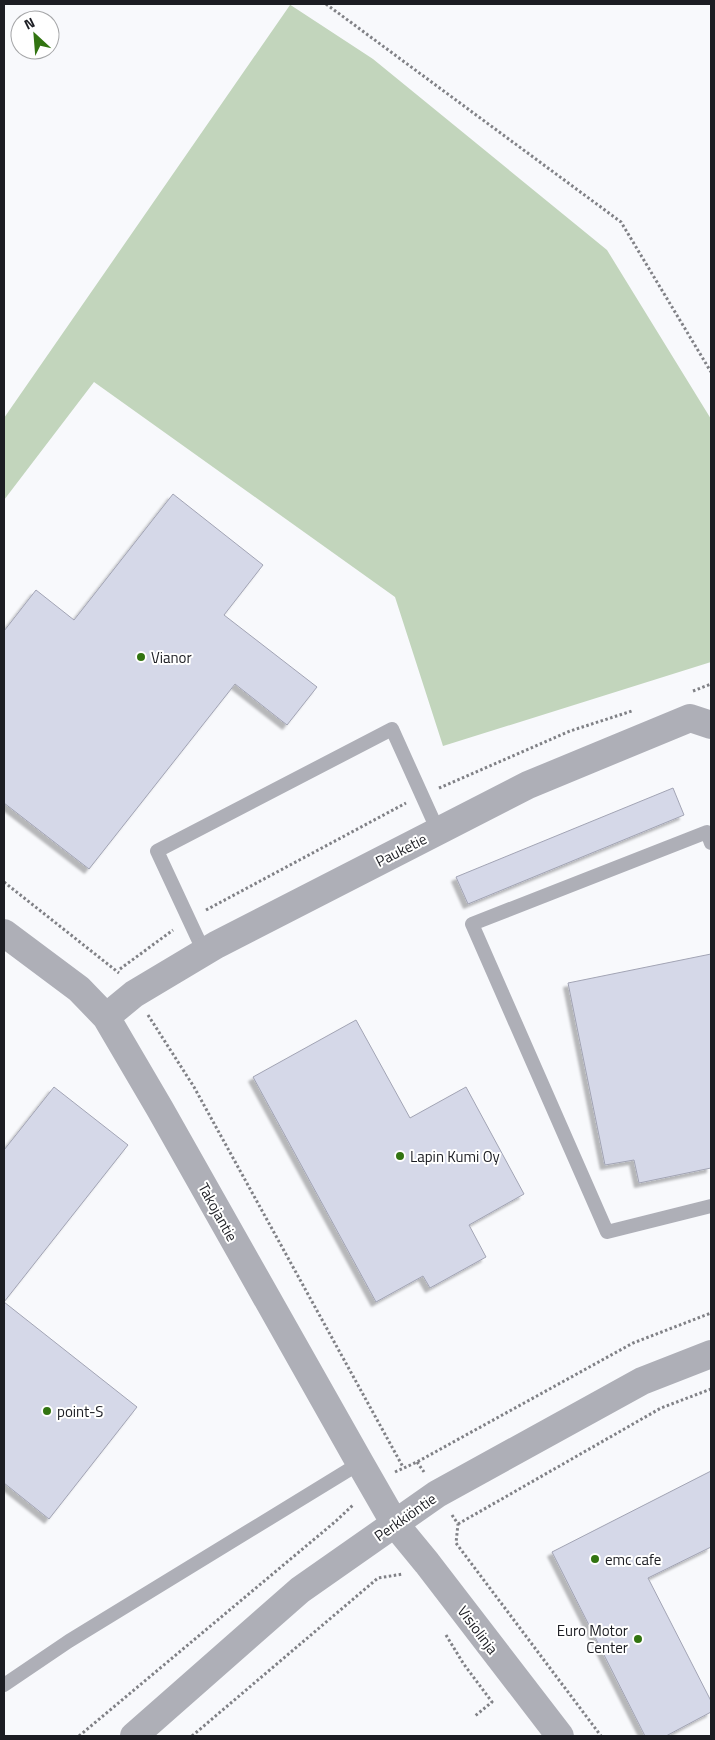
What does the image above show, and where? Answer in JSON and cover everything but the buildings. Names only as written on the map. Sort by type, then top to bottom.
[{"type":"street","name":"Pauketie","points":[[106,1017],[134,994],[204,952],[528,785],[690,718],[711,725]]},
{"type":"street","name":"Takojantie","points":[[4,933],[79,989],[106,1017],[160,1109],[366,1475],[396,1524]]},
{"type":"street","name":"Perkkiöntie","points":[[134,1736],[300,1590],[437,1494],[642,1381],[711,1354]]},
{"type":"street","name":"Visiolinja","points":[[396,1524],[560,1736]]},
{"type":"lane","points":[[204,952],[157,851],[392,729],[438,832]]},
{"type":"lane","points":[[711,843],[707,832],[472,924],[607,1232],[711,1206]]},
{"type":"lane","points":[[4,1685],[69,1641],[366,1475]]},
{"type":"path","points":[[326,4],[621,222],[711,372]]},
{"type":"path","points":[[4,882],[117,971],[134,994],[194,1087],[403,1467]]},
{"type":"path","points":[[79,1736],[336,1521],[366,1475],[417,1462],[633,1343],[711,1313]]},
{"type":"path","points":[[600,1736],[456,1543],[458,1524],[661,1408],[711,1390]]},
{"type":"path","points":[[192,1736],[378,1578],[405,1574],[427,1563],[456,1543]]},
{"type":"path","points":[[442,1629],[463,1663],[492,1702],[475,1716]]},
{"type":"green space","points":[[289,4],[373,59],[607,250],[711,419],[711,662],[443,746],[395,597],[94,382],[4,500],[4,418]]},
{"type":"place","name":"Vianor","points":[[141,657]]},
{"type":"place","name":"Lapin Kumi Oy","points":[[400,1156]]},
{"type":"place","name":"point-S","points":[[47,1411]]},
{"type":"place","name":"emc cafe","points":[[595,1559]]},
{"type":"place","name":"Euro Motor Center","points":[[638,1639]]}]
